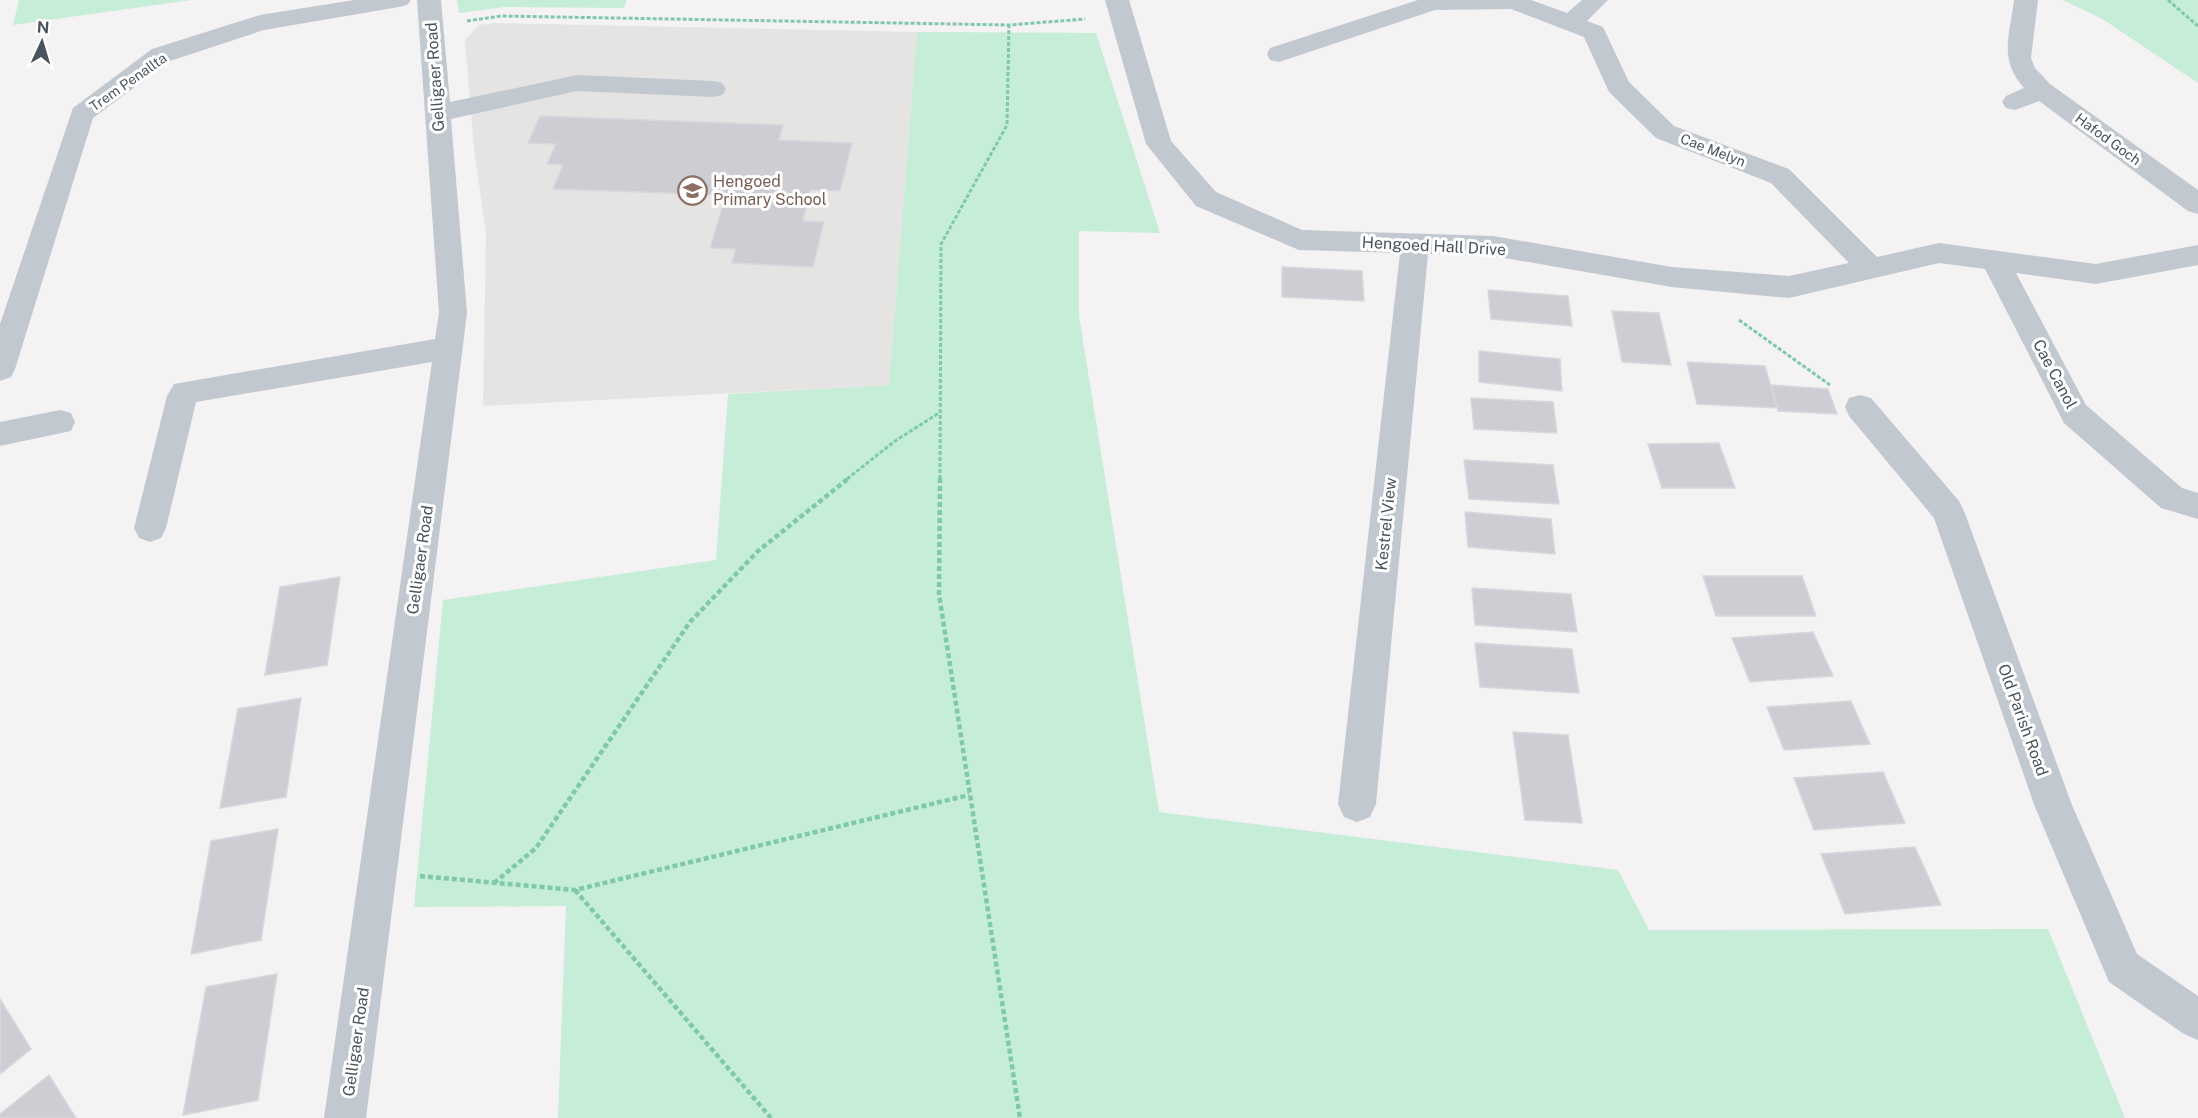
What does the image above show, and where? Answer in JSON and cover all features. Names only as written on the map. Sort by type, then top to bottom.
[{"type":"street","name":"Trem Penallta","points":[[0,369],[82,114],[161,55],[260,23],[399,0]]},
{"type":"street","points":[[1570,23],[1596,0]]},
{"type":"street","name":"Hafod Goch","points":[[2026,0],[2019,58],[2024,71],[2041,90],[2198,204]]},
{"type":"street","name":"Cae Melyn","points":[[1279,54],[1433,3],[1514,2],[1594,32],[1618,86],[1665,132],[1780,176],[1871,268]]},
{"type":"street","name":"Hengoed Hall Drive","points":[[1120,8],[1159,144],[1206,199],[1299,240],[1493,246],[1672,277],[1789,287],[1939,253],[2096,274],[2198,255]]},
{"type":"street","name":"Gelligaer Road","points":[[345,1118],[453,313],[430,14]]},
{"type":"street","points":[[438,113],[577,83],[713,88]]},
{"type":"street","points":[[2015,102],[2041,90]]},
{"type":"street","name":"Kestrel View","points":[[1357,804],[1414,244]]},
{"type":"street","name":"Cae Canol","points":[[1995,261],[2075,414],[2172,499],[2198,506]]},
{"type":"street","points":[[150,528],[182,396],[185,392],[448,348]]},
{"type":"street","name":"Old Parish Road","points":[[1860,407],[1948,511],[2054,807],[2123,968],[2198,1020]]},
{"type":"street","points":[[0,434],[60,422]]},
{"type":"path","points":[[2168,0],[2198,26]]},
{"type":"path","points":[[430,14],[1009,25],[1120,8]]},
{"type":"path","points":[[1009,25],[1007,125],[941,244],[939,594],[1020,1118]]},
{"type":"path","points":[[1733,315],[1860,407]]},
{"type":"path","points":[[494,883],[536,848],[690,622],[758,551],[895,441],[940,412]]},
{"type":"path","points":[[378,880],[420,876],[574,890],[969,795]]},
{"type":"path","points":[[574,890],[771,1118]]},
{"type":"shaded area","name":"Hengoed Primary School","points":[[495,23],[917,32],[889,385],[483,406],[486,233],[474,148],[465,40],[479,25]]},
{"type":"green space","points":[[19,0],[191,0],[13,25]]},
{"type":"green space","points":[[457,0],[627,0],[624,8],[505,7],[459,13]]},
{"type":"green space","points":[[2063,0],[2198,0],[2198,83],[2104,20]]},
{"type":"green space","points":[[917,32],[1096,33],[1160,233],[1079,231],[1079,316],[1159,812],[1618,870],[1649,930],[2048,929],[2125,1118],[558,1118],[566,906],[414,907],[443,600],[716,560],[728,394],[889,385]]},
{"type":"building","points":[[540,116],[783,125],[779,140],[852,143],[840,191],[810,190],[803,221],[824,222],[813,267],[732,263],[736,249],[710,248],[726,195],[553,189],[563,165],[547,164],[556,144],[528,143]]},
{"type":"building","points":[[1282,267],[1362,271],[1364,301],[1282,297]]},
{"type":"building","points":[[1488,290],[1568,296],[1572,326],[1491,319]]},
{"type":"building","points":[[1612,311],[1659,313],[1671,365],[1622,362]]},
{"type":"building","points":[[1479,351],[1560,359],[1562,391],[1479,382]]},
{"type":"building","points":[[1687,362],[1765,366],[1777,408],[1697,404]]},
{"type":"building","points":[[1771,385],[1828,389],[1837,414],[1778,411]]},
{"type":"building","points":[[1471,398],[1553,402],[1557,433],[1474,429]]},
{"type":"building","points":[[1719,443],[1735,488],[1662,488],[1648,444]]},
{"type":"building","points":[[1464,460],[1553,465],[1559,504],[1469,499]]},
{"type":"building","points":[[1465,512],[1551,519],[1555,554],[1468,547]]},
{"type":"building","points":[[1703,576],[1802,576],[1816,616],[1716,616]]},
{"type":"building","points":[[340,577],[327,665],[265,675],[280,587]]},
{"type":"building","points":[[1472,588],[1571,594],[1577,632],[1475,625]]},
{"type":"building","points":[[1813,632],[1833,676],[1750,682],[1732,638]]},
{"type":"building","points":[[1475,643],[1572,649],[1579,693],[1480,687]]},
{"type":"building","points":[[301,698],[286,797],[220,808],[238,709]]},
{"type":"building","points":[[1851,701],[1870,744],[1784,750],[1767,707]]},
{"type":"building","points":[[1513,732],[1568,735],[1582,823],[1525,820]]},
{"type":"building","points":[[1883,772],[1905,823],[1814,830],[1794,778]]},
{"type":"building","points":[[278,829],[261,940],[191,954],[211,841]]},
{"type":"building","points":[[1915,847],[1941,905],[1845,914],[1821,854]]},
{"type":"building","points":[[277,974],[258,1100],[183,1115],[206,987]]},
{"type":"building","points":[[0,999],[31,1049],[0,1074]]},
{"type":"building","points":[[49,1075],[76,1118],[0,1118],[0,1114]]},
{"type":"place","name":"Hengoed Primary School","points":[[692,190]]}]
